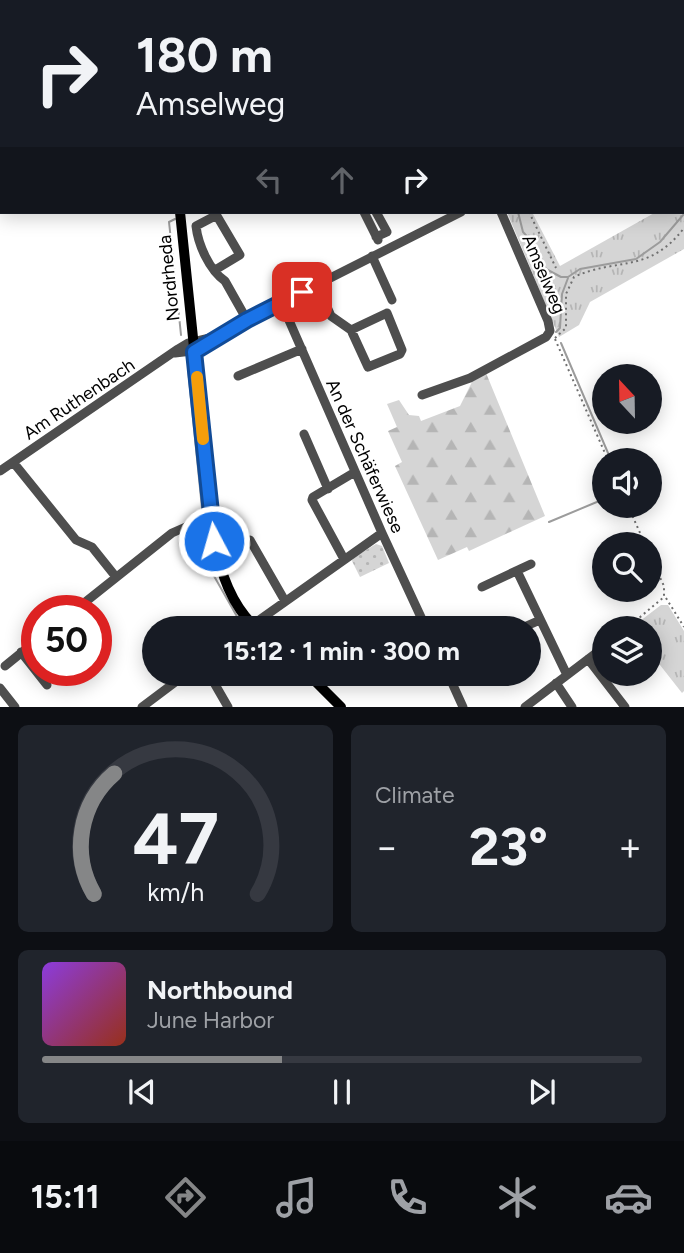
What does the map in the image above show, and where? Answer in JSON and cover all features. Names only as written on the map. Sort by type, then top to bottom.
[{"type":"main road","name":"Nordrheda","points":[[180,214],[214,541],[226,585],[245,616]]},
{"type":"main road","points":[[320,686],[341,707]]},
{"type":"street","points":[[365,214],[377,239],[387,232],[377,214]]},
{"type":"street","points":[[194,347],[457,214]]},
{"type":"street","name":"Amselweg","points":[[422,395],[470,378],[552,335],[502,214]]},
{"type":"street","points":[[215,271],[240,255],[217,216],[196,226],[198,241],[215,271],[225,281],[247,320]]},
{"type":"street","points":[[372,256],[392,300]]},
{"type":"street","points":[[317,284],[331,316],[351,330],[368,368],[400,354],[402,349],[387,313],[351,330]]},
{"type":"street","name":"An der Schäferwiese","points":[[281,302],[421,616]]},
{"type":"street","name":"Am Ruthenbach","points":[[0,471],[175,353],[194,347]]},
{"type":"street","points":[[238,376],[302,349]]},
{"type":"street","points":[[304,434],[328,489]]},
{"type":"street","points":[[13,462],[76,540],[92,547],[116,577]]},
{"type":"street","points":[[344,559],[312,504],[313,497],[355,472]]},
{"type":"street","points":[[94,595],[172,533],[188,526],[212,525]]},
{"type":"street","points":[[266,616],[382,533]]},
{"type":"street","points":[[250,540],[285,601]]},
{"type":"street","points":[[482,587],[531,564]]},
{"type":"street","points":[[517,571],[538,616]]},
{"type":"street","points":[[541,622],[567,675]]},
{"type":"street","points":[[5,666],[21,652]]},
{"type":"street","points":[[525,707],[592,656]]},
{"type":"street","points":[[588,659],[625,707]]},
{"type":"street","points":[[556,683],[572,707]]},
{"type":"street","points":[[142,707],[170,686]]},
{"type":"street","points":[[216,686],[228,707]]},
{"type":"street","points":[[453,686],[463,707]]},
{"type":"street","points":[[0,688],[15,707]]},
{"type":"path","points":[[530,214],[556,268]]},
{"type":"path","points":[[603,448],[552,335],[566,328],[568,285],[574,277],[642,260],[672,244],[684,228]]},
{"type":"path","points":[[662,582],[664,597],[684,627]]},
{"type":"path","points":[[641,616],[664,597]]},
{"type":"green space","points":[[508,214],[533,214],[560,266],[652,214],[684,214],[684,249],[590,302],[579,325],[559,337]]},
{"type":"green space","points":[[486,373],[545,516],[469,551],[467,547],[438,560],[395,466],[402,462],[388,431],[397,427],[387,404],[399,400],[409,415],[419,416],[421,421],[460,406],[472,382]]},
{"type":"green space","points":[[376,544],[382,546],[389,563],[360,577],[353,558]]},
{"type":"green space","points":[[661,605],[668,605],[684,631],[682,693],[662,668],[662,616],[647,616]]},
{"type":"waterway","points":[[518,214],[523,232],[534,244],[546,269],[561,277],[568,277],[580,269],[636,259],[660,242],[684,214]]},
{"type":"waterway","points":[[175,219],[169,222],[176,286]]},
{"type":"waterway","points":[[556,332],[560,328],[562,294],[568,278]]},
{"type":"waterway","points":[[178,306],[181,335]]},
{"type":"waterway","points":[[561,343],[606,448]]},
{"type":"waterway","points":[[188,369],[203,518]]},
{"type":"waterway","points":[[549,522],[592,504]]},
{"type":"waterway","points":[[204,533],[214,576],[237,616]]},
{"type":"slow traffic","points":[[197,377],[203,439]]},
{"type":"route","points":[[214,541],[194,352],[247,320],[302,292]]}]
